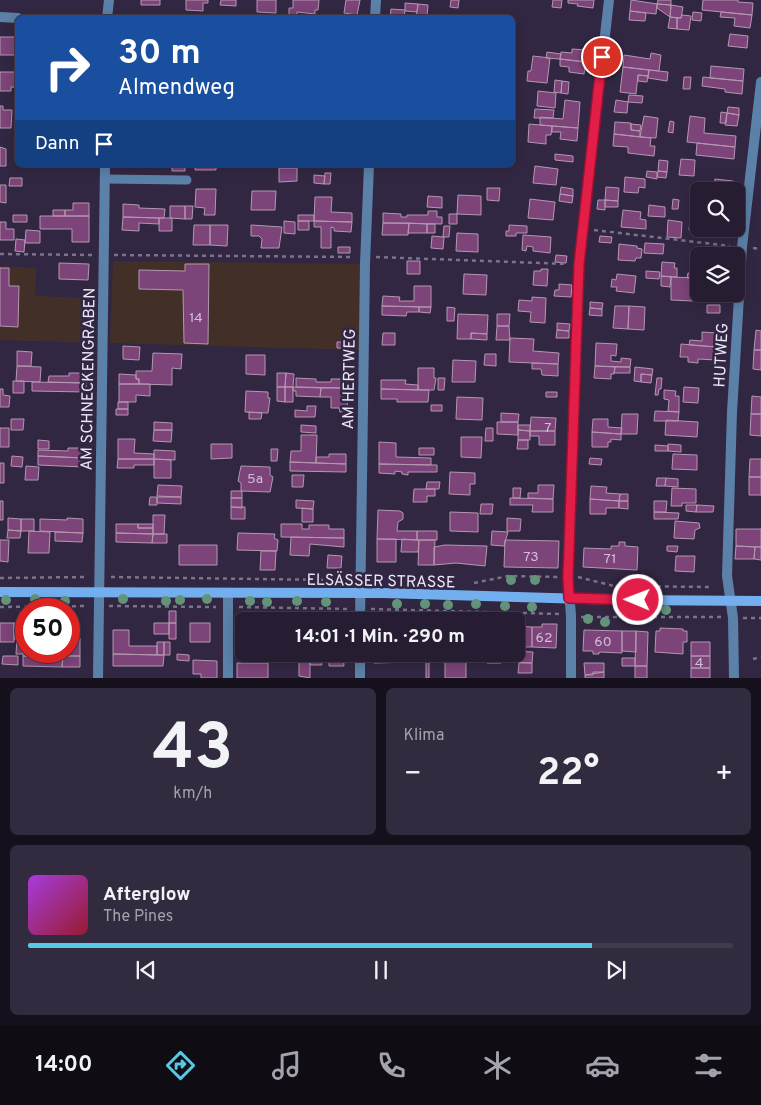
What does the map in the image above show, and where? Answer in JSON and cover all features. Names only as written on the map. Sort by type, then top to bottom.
[{"type":"main road","name":"ELSÄSSER STRASSE","points":[[0,592],[360,593],[621,600],[761,601]]},
{"type":"street","points":[[108,15],[109,0]]},
{"type":"street","points":[[375,15],[376,0]]},
{"type":"street","points":[[571,678],[568,577],[579,264],[609,0]]},
{"type":"street","points":[[0,17],[15,18]]},
{"type":"street","name":"HUTWEG","points":[[742,247],[761,82]]},
{"type":"street","name":"AM SCHNECKENGRABEN","points":[[98,678],[105,167]]},
{"type":"street","name":"AM HERTWEG","points":[[360,612],[369,167]]},
{"type":"street","name":"HUTWEG","points":[[734,678],[733,618],[727,567],[732,412],[739,302]]},
{"type":"street","points":[[228,593],[228,678]]},
{"type":"street","points":[[360,662],[360,678]]},
{"type":"lane","points":[[105,179],[187,180]]},
{"type":"path","points":[[582,229],[742,247]]},
{"type":"path","points":[[745,247],[761,249]]},
{"type":"path","points":[[0,254],[366,257],[579,264]]},
{"type":"path","points":[[733,618],[761,618]]},
{"type":"path","points":[[753,659],[761,656]]},
{"type":"shaded area","points":[[113,261],[365,264],[364,350],[110,343]]},
{"type":"shaded area","points":[[0,266],[36,268],[35,296],[95,298],[93,343],[0,340]]},
{"type":"building","points":[[141,0],[160,0],[160,5],[141,5]]},
{"type":"building","points":[[186,0],[208,0],[208,3],[203,3],[203,11],[186,10]]},
{"type":"building","points":[[221,0],[236,0],[236,6],[220,5]]},
{"type":"building","points":[[257,0],[276,0],[276,13],[257,12]]},
{"type":"building","points":[[293,0],[319,0],[318,10],[315,10],[315,14],[297,12],[297,15],[289,15],[289,8],[293,8]]},
{"type":"building","points":[[346,0],[360,0],[357,15],[344,13]]},
{"type":"building","points":[[451,0],[459,0],[458,8],[450,7]]},
{"type":"building","points":[[553,0],[562,0],[561,8],[552,7]]},
{"type":"building","points":[[568,0],[594,0],[593,8],[577,6],[578,4],[568,3]]},
{"type":"building","points":[[631,0],[657,4],[656,14],[630,11]]},
{"type":"building","points":[[658,0],[671,0],[671,5],[657,4]]},
{"type":"building","points":[[703,0],[738,0],[738,2],[753,3],[752,15],[702,10]]},
{"type":"building","points":[[405,3],[418,4],[417,12],[405,11]]},
{"type":"building","points":[[418,4],[428,5],[427,15],[416,15]]},
{"type":"building","points":[[657,4],[671,5],[670,17],[657,8]]},
{"type":"building","points":[[671,5],[683,7],[681,18],[670,17]]},
{"type":"building","points":[[391,9],[405,10],[404,15],[390,15]]},
{"type":"building","points":[[630,11],[646,13],[645,21],[629,20]]},
{"type":"building","points":[[693,12],[702,13],[701,21],[692,20]]},
{"type":"building","points":[[721,12],[752,15],[750,28],[734,26],[735,18],[720,17]]},
{"type":"building","points":[[682,15],[691,16],[689,30],[677,29],[677,18],[681,18]]},
{"type":"building","points":[[670,17],[677,18],[677,29],[668,28]]},
{"type":"building","points":[[730,34],[748,36],[747,48],[728,46]]},
{"type":"building","points":[[0,37],[15,37],[15,55],[0,55]]},
{"type":"building","points":[[572,49],[587,50],[586,62],[560,59],[561,52],[572,53]]},
{"type":"building","points":[[547,52],[561,54],[560,59],[546,58]]},
{"type":"building","points":[[651,53],[661,55],[659,71],[623,67],[624,55],[650,59]]},
{"type":"building","points":[[533,56],[550,58],[547,83],[527,81],[528,71],[531,71]]},
{"type":"building","points":[[560,59],[586,62],[584,74],[569,72],[569,67],[560,66]]},
{"type":"building","points":[[711,66],[744,69],[743,81],[710,78]]},
{"type":"building","points":[[623,67],[649,70],[648,76],[638,75],[636,94],[620,92]]},
{"type":"building","points":[[649,70],[668,72],[667,81],[648,78]]},
{"type":"building","points":[[0,72],[15,72],[15,87],[11,87],[11,91],[0,91]]},
{"type":"building","points":[[638,75],[648,76],[647,82],[638,81]]},
{"type":"building","points":[[684,77],[691,77],[690,89],[683,89]]},
{"type":"building","points":[[703,77],[743,81],[742,94],[725,92],[725,89],[702,86]]},
{"type":"building","points":[[555,80],[562,81],[561,93],[554,92]]},
{"type":"building","points":[[562,81],[569,82],[568,94],[561,93]]},
{"type":"building","points":[[538,91],[556,93],[555,108],[537,106]]},
{"type":"building","points":[[629,95],[643,96],[642,103],[628,102]]},
{"type":"building","points":[[565,100],[580,102],[578,128],[540,125],[540,117],[563,119]]},
{"type":"building","points":[[616,100],[628,102],[627,113],[614,112]]},
{"type":"building","points":[[0,106],[3,106],[3,110],[12,110],[11,128],[0,128]]},
{"type":"building","points":[[728,107],[739,108],[739,115],[727,113]]},
{"type":"building","points":[[535,109],[554,110],[553,118],[534,118]]},
{"type":"building","points":[[721,112],[727,113],[726,123],[720,123]]},
{"type":"building","points":[[727,113],[739,115],[737,126],[725,125]]},
{"type":"building","points":[[644,116],[658,118],[656,138],[640,137]]},
{"type":"building","points":[[690,116],[705,118],[704,133],[736,136],[735,147],[687,142]]},
{"type":"building","points":[[670,121],[674,122],[673,133],[668,132]]},
{"type":"building","points":[[615,122],[631,123],[631,130],[640,131],[640,137],[614,134]]},
{"type":"building","points":[[529,124],[552,126],[551,135],[546,135],[546,144],[528,142]]},
{"type":"building","points":[[631,124],[641,125],[640,131],[631,130]]},
{"type":"building","points":[[552,126],[578,128],[577,141],[560,139],[561,132],[552,132]]},
{"type":"building","points":[[614,134],[651,138],[650,146],[655,146],[654,156],[628,153],[628,147],[613,146]]},
{"type":"building","points":[[697,143],[735,147],[734,159],[696,155]]},
{"type":"building","points":[[0,147],[6,149],[6,166],[0,166]]},
{"type":"building","points":[[555,154],[573,156],[573,162],[555,160]]},
{"type":"building","points":[[681,159],[695,160],[694,176],[679,175]]},
{"type":"building","points":[[659,160],[668,161],[667,172],[658,171]]},
{"type":"building","points":[[535,166],[558,169],[556,185],[533,183]]},
{"type":"building","points":[[172,167],[185,167],[185,171],[172,171]]},
{"type":"building","points":[[195,167],[216,167],[216,170],[195,170]]},
{"type":"building","points":[[279,168],[297,168],[297,181],[279,182]]},
{"type":"building","points":[[647,171],[657,172],[657,179],[646,177]]},
{"type":"building","points":[[658,171],[667,172],[666,178],[657,177]]},
{"type":"building","points":[[325,173],[331,173],[330,184],[324,184]]},
{"type":"building","points":[[314,175],[325,176],[324,184],[314,183]]},
{"type":"building","points":[[625,177],[645,179],[645,188],[639,187],[638,193],[624,192]]},
{"type":"building","points":[[10,178],[22,178],[22,186],[9,186]]},
{"type":"building","points":[[715,179],[733,181],[733,182],[714,182]]},
{"type":"building","points":[[0,185],[6,185],[6,203],[0,202]]},
{"type":"building","points":[[561,187],[573,189],[573,196],[560,194]]},
{"type":"building","points":[[606,187],[619,188],[618,201],[605,200]]},
{"type":"building","points":[[487,188],[500,188],[499,201],[487,200]]},
{"type":"building","points":[[196,189],[216,189],[215,215],[204,215],[205,208],[195,207]]},
{"type":"building","points":[[252,191],[276,191],[275,210],[251,210]]},
{"type":"building","points":[[560,194],[573,196],[572,203],[559,201]]},
{"type":"building","points":[[458,195],[481,196],[481,215],[457,214]]},
{"type":"building","points":[[428,196],[442,197],[442,208],[427,207]]},
{"type":"building","points":[[315,197],[332,197],[331,212],[352,213],[352,222],[314,221]]},
{"type":"building","points":[[530,199],[555,202],[553,220],[528,218]]},
{"type":"building","points":[[673,199],[679,200],[678,209],[672,209]]},
{"type":"building","points":[[598,200],[605,200],[605,210],[597,209]]},
{"type":"building","points":[[605,200],[618,201],[618,207],[605,207]]},
{"type":"building","points":[[73,203],[89,203],[89,216],[65,216],[65,210],[73,210]]},
{"type":"building","points":[[123,204],[139,205],[139,208],[165,209],[164,218],[123,217]]},
{"type":"building","points":[[649,205],[665,207],[665,217],[648,216]]},
{"type":"building","points":[[170,206],[185,206],[185,219],[170,218]]},
{"type":"building","points":[[185,206],[193,206],[192,219],[185,219]]},
{"type":"building","points":[[53,210],[65,210],[65,216],[53,216]]},
{"type":"building","points":[[623,210],[641,212],[640,219],[646,220],[646,229],[621,227]]},
{"type":"building","points":[[428,211],[437,211],[437,217],[442,217],[442,224],[383,223],[383,213],[401,214],[401,217],[407,217],[407,215],[428,215]]},
{"type":"building","points":[[449,214],[457,214],[457,224],[449,224]]},
{"type":"building","points":[[13,215],[27,215],[27,222],[13,222]]},
{"type":"building","points":[[298,215],[314,215],[314,221],[298,221]]},
{"type":"building","points":[[40,216],[89,216],[89,242],[72,242],[72,229],[40,229]]},
{"type":"building","points":[[123,217],[159,218],[159,224],[139,223],[139,231],[122,230]]},
{"type":"building","points":[[159,218],[172,218],[172,231],[159,231]]},
{"type":"building","points":[[668,220],[682,222],[681,238],[667,237]]},
{"type":"building","points":[[284,221],[295,222],[295,234],[284,233]]},
{"type":"building","points":[[298,221],[309,221],[309,230],[298,230]]},
{"type":"building","points":[[314,221],[352,222],[351,232],[334,231],[334,228],[331,227],[331,248],[321,248],[321,227],[314,227]]},
{"type":"building","points":[[0,222],[6,222],[6,229],[14,229],[14,240],[0,240]]},
{"type":"building","points":[[383,223],[409,223],[408,235],[382,235]]},
{"type":"building","points":[[409,223],[427,224],[427,233],[408,233]]},
{"type":"building","points":[[427,224],[435,224],[435,233],[427,233]]},
{"type":"building","points":[[194,225],[210,225],[210,245],[193,245]]},
{"type":"building","points":[[210,225],[228,225],[227,246],[210,245]]},
{"type":"building","points":[[251,225],[282,227],[279,248],[261,248],[262,239],[259,236],[251,236]]},
{"type":"building","points":[[509,225],[527,226],[527,233],[516,233],[516,236],[506,236],[506,231],[509,231]]},
{"type":"building","points":[[444,226],[450,226],[449,237],[443,237]]},
{"type":"building","points":[[26,230],[40,231],[40,243],[25,243]]},
{"type":"building","points":[[457,233],[478,234],[478,252],[456,251]]},
{"type":"building","points":[[523,235],[551,237],[550,253],[533,251],[533,247],[527,246],[526,251],[522,250]]},
{"type":"building","points":[[432,236],[444,237],[443,249],[431,248]]},
{"type":"building","points":[[600,236],[612,237],[611,243],[599,242]]},
{"type":"building","points":[[16,239],[25,240],[24,252],[15,251]]},
{"type":"building","points":[[645,243],[664,244],[663,254],[644,253]]},
{"type":"building","points":[[619,244],[637,246],[637,248],[642,249],[641,258],[636,258],[635,261],[618,260]]},
{"type":"building","points":[[338,247],[350,247],[350,253],[338,253]]},
{"type":"building","points":[[556,255],[567,256],[566,263],[555,262]]},
{"type":"building","points":[[407,261],[420,261],[420,274],[407,274]]},
{"type":"building","points":[[662,262],[675,263],[674,268],[677,268],[677,277],[661,276]]},
{"type":"building","points":[[59,263],[89,264],[88,280],[59,279]]},
{"type":"building","points":[[185,264],[209,264],[208,344],[184,343],[183,290],[139,289],[139,270],[185,271]]},
{"type":"building","points":[[0,268],[9,268],[9,286],[19,286],[18,327],[0,326]]},
{"type":"building","points":[[541,269],[548,269],[547,286],[533,285],[534,271],[541,271]]},
{"type":"building","points":[[646,271],[660,272],[659,279],[646,278]]},
{"type":"building","points":[[464,274],[487,275],[486,295],[463,294]]},
{"type":"building","points":[[617,274],[636,276],[634,293],[616,291],[617,287],[611,287],[612,279],[616,280]]},
{"type":"building","points":[[661,276],[671,277],[670,287],[661,286]]},
{"type":"building","points":[[671,277],[690,278],[690,301],[671,300]]},
{"type":"building","points":[[559,284],[572,285],[571,297],[554,296],[555,290],[559,290]]},
{"type":"building","points":[[414,286],[431,286],[431,307],[382,306],[383,296],[400,297],[399,301],[414,301]]},
{"type":"building","points":[[532,297],[546,298],[545,323],[530,322],[531,312],[518,311],[519,300],[532,301]]},
{"type":"building","points":[[590,302],[603,303],[602,309],[590,308]]},
{"type":"building","points":[[707,305],[720,305],[720,313],[707,313]]},
{"type":"building","points":[[382,306],[419,307],[419,312],[407,312],[406,316],[382,315]]},
{"type":"building","points":[[615,306],[629,306],[628,329],[613,328]]},
{"type":"building","points":[[629,306],[645,307],[644,330],[628,329]]},
{"type":"building","points":[[419,307],[431,307],[430,313],[419,312]]},
{"type":"building","points":[[447,307],[455,308],[454,321],[447,321]]},
{"type":"building","points":[[590,308],[602,309],[602,316],[589,315]]},
{"type":"building","points":[[458,314],[488,315],[487,334],[471,333],[471,339],[457,339]]},
{"type":"building","points":[[497,314],[510,314],[509,326],[497,326]]},
{"type":"building","points":[[557,323],[570,324],[569,331],[557,330]]},
{"type":"building","points":[[497,326],[509,326],[510,340],[496,340]]},
{"type":"building","points":[[557,330],[569,331],[569,338],[556,338]]},
{"type":"building","points":[[756,330],[761,331],[761,350],[754,350]]},
{"type":"building","points":[[702,332],[718,333],[717,347],[689,345],[690,340],[702,341]]},
{"type":"building","points":[[383,333],[395,333],[395,345],[382,345]]},
{"type":"building","points":[[471,333],[487,334],[487,340],[471,339]]},
{"type":"building","points":[[510,338],[534,339],[533,351],[559,353],[558,364],[509,362]]},
{"type":"building","points":[[337,342],[349,342],[349,348],[337,348]]},
{"type":"building","points":[[596,343],[617,344],[616,356],[611,355],[611,361],[621,362],[621,358],[631,359],[630,367],[595,366]]},
{"type":"building","points":[[681,344],[717,347],[716,360],[698,359],[698,363],[688,362],[688,357],[680,357]]},
{"type":"building","points":[[123,346],[140,347],[139,360],[123,359]]},
{"type":"building","points":[[754,350],[761,350],[761,370],[753,369]]},
{"type":"building","points":[[17,351],[32,352],[31,366],[17,366]]},
{"type":"building","points":[[153,353],[182,354],[181,369],[172,368],[172,385],[139,384],[139,379],[136,379],[136,371],[152,371]]},
{"type":"building","points":[[485,354],[496,354],[496,366],[484,365]]},
{"type":"building","points":[[246,355],[265,355],[265,375],[246,374]]},
{"type":"building","points":[[453,360],[476,361],[475,382],[452,382]]},
{"type":"building","points":[[532,363],[558,364],[558,376],[542,375],[541,369],[532,369]]},
{"type":"building","points":[[17,366],[41,367],[40,382],[16,381]]},
{"type":"building","points":[[595,366],[615,367],[614,374],[611,374],[611,379],[594,378]]},
{"type":"building","points":[[615,367],[630,367],[630,373],[614,373]]},
{"type":"building","points":[[635,367],[653,369],[652,375],[641,374],[641,382],[634,381]]},
{"type":"building","points":[[418,368],[434,368],[434,378],[436,378],[434,390],[418,390]]},
{"type":"building","points":[[69,373],[86,373],[86,383],[48,382],[49,376],[69,376]]},
{"type":"building","points":[[277,373],[286,373],[285,387],[277,387]]},
{"type":"building","points":[[286,373],[294,374],[293,387],[285,387]]},
{"type":"building","points":[[119,374],[136,375],[136,379],[139,379],[139,384],[119,384]]},
{"type":"building","points":[[641,374],[652,375],[651,383],[641,382]]},
{"type":"building","points":[[296,378],[316,379],[316,382],[331,382],[331,379],[348,379],[348,388],[296,387]]},
{"type":"building","points":[[438,378],[445,378],[444,390],[438,390]]},
{"type":"building","points":[[657,378],[662,378],[661,389],[659,389],[658,395],[655,395]]},
{"type":"building","points":[[381,380],[406,380],[405,384],[418,385],[418,390],[381,389]]},
{"type":"building","points":[[13,381],[24,381],[24,393],[13,393]]},
{"type":"building","points":[[32,382],[86,383],[86,392],[32,391]]},
{"type":"building","points":[[119,384],[150,384],[150,396],[136,395],[136,402],[119,402]]},
{"type":"building","points":[[277,387],[285,387],[285,402],[277,401]]},
{"type":"building","points":[[285,387],[293,387],[293,402],[285,402]]},
{"type":"building","points":[[293,387],[321,388],[320,397],[296,396],[296,391],[293,391]]},
{"type":"building","points":[[684,387],[699,388],[698,403],[683,402]]},
{"type":"building","points":[[321,388],[348,388],[347,411],[340,412],[339,408],[331,408],[331,397],[320,397]]},
{"type":"building","points":[[0,389],[3,389],[3,395],[10,396],[9,407],[0,407]]},
{"type":"building","points":[[381,389],[429,390],[428,402],[397,402],[397,399],[381,399]]},
{"type":"building","points":[[664,390],[676,391],[675,396],[679,396],[679,412],[668,411],[669,400],[664,399]]},
{"type":"building","points":[[246,391],[268,392],[268,398],[270,398],[268,413],[245,412]]},
{"type":"building","points":[[546,392],[557,392],[557,397],[546,397]]},
{"type":"building","points":[[752,396],[761,397],[761,414],[751,414]]},
{"type":"building","points":[[457,397],[483,398],[482,420],[456,419]]},
{"type":"building","points":[[118,402],[128,402],[128,409],[118,409]]},
{"type":"building","points":[[431,405],[442,405],[442,411],[431,411]]},
{"type":"building","points":[[307,406],[316,406],[315,417],[295,417],[295,410],[307,411]]},
{"type":"building","points":[[116,409],[128,409],[128,415],[116,415]]},
{"type":"building","points":[[655,411],[679,412],[678,421],[654,421]]},
{"type":"building","points":[[249,412],[262,413],[261,419],[249,419]]},
{"type":"building","points":[[501,413],[519,414],[518,422],[501,422]]},
{"type":"building","points":[[622,414],[638,414],[637,434],[621,434]]},
{"type":"building","points":[[751,414],[761,414],[761,436],[750,435]]},
{"type":"building","points":[[531,417],[556,418],[555,431],[530,431]]},
{"type":"building","points":[[11,419],[24,419],[23,430],[11,430]]},
{"type":"building","points":[[593,419],[608,419],[608,427],[622,428],[621,434],[592,432]]},
{"type":"building","points":[[666,420],[698,422],[697,437],[665,435]]},
{"type":"building","points":[[154,422],[172,423],[172,430],[154,430]]},
{"type":"building","points":[[497,422],[518,422],[518,435],[497,434]]},
{"type":"building","points":[[301,425],[316,426],[316,433],[301,432]]},
{"type":"building","points":[[518,425],[530,425],[530,431],[518,430]]},
{"type":"building","points":[[0,428],[9,428],[9,447],[0,447]]},
{"type":"building","points":[[486,428],[493,428],[493,441],[485,441]]},
{"type":"building","points":[[154,430],[172,430],[171,442],[153,441]]},
{"type":"building","points":[[518,430],[530,431],[530,440],[518,440]]},
{"type":"building","points":[[530,431],[555,431],[555,445],[539,445],[539,436],[530,436]]},
{"type":"building","points":[[592,432],[621,434],[621,440],[611,439],[611,442],[608,442],[608,447],[592,447]]},
{"type":"building","points":[[301,435],[317,435],[316,463],[290,462],[291,451],[301,451]]},
{"type":"building","points":[[461,437],[482,437],[481,458],[461,457]]},
{"type":"building","points":[[118,439],[135,439],[134,453],[154,454],[154,459],[118,459]]},
{"type":"building","points":[[38,440],[49,441],[49,449],[38,449]]},
{"type":"building","points":[[518,440],[528,440],[528,449],[517,449]]},
{"type":"building","points":[[379,442],[396,443],[396,457],[431,458],[431,465],[379,464]]},
{"type":"building","points":[[211,444],[232,444],[232,458],[211,459]]},
{"type":"building","points":[[668,444],[681,445],[681,452],[668,451]]},
{"type":"building","points":[[655,445],[668,446],[668,451],[655,451]]},
{"type":"building","points":[[68,448],[85,448],[84,458],[38,456],[38,450],[68,451]]},
{"type":"building","points":[[419,448],[434,448],[434,455],[419,455]]},
{"type":"building","points":[[271,449],[278,449],[277,461],[271,461]]},
{"type":"building","points":[[154,450],[175,451],[175,460],[154,459]]},
{"type":"building","points":[[329,454],[346,454],[346,464],[316,463],[316,457],[329,457]]},
{"type":"building","points":[[673,454],[697,455],[697,470],[672,469]]},
{"type":"building","points":[[12,456],[23,457],[22,467],[11,466]]},
{"type":"building","points":[[38,456],[84,458],[84,467],[38,465]]},
{"type":"building","points":[[590,458],[602,459],[601,465],[589,464]]},
{"type":"building","points":[[118,459],[154,459],[154,465],[134,465],[134,468],[117,468]]},
{"type":"building","points":[[154,459],[171,460],[171,478],[154,478]]},
{"type":"building","points":[[750,459],[761,459],[761,477],[749,477]]},
{"type":"building","points":[[290,462],[346,464],[346,472],[290,471]]},
{"type":"building","points":[[0,463],[4,463],[4,483],[0,483]]},
{"type":"building","points":[[379,464],[437,465],[437,472],[408,472],[408,475],[395,471],[395,474],[379,473]]},
{"type":"building","points":[[26,466],[39,467],[38,480],[25,480]]},
{"type":"building","points":[[241,466],[270,467],[270,475],[273,477],[270,492],[241,491],[241,483],[238,481]]},
{"type":"building","points":[[450,472],[475,473],[475,484],[470,484],[470,495],[449,494]]},
{"type":"building","points":[[292,475],[304,475],[303,487],[292,487]]},
{"type":"building","points":[[749,477],[761,477],[761,495],[749,495]]},
{"type":"building","points":[[657,478],[666,478],[665,486],[656,486]]},
{"type":"building","points":[[666,478],[678,479],[678,487],[665,486]]},
{"type":"building","points":[[427,482],[440,482],[439,489],[426,489]]},
{"type":"building","points":[[158,485],[182,486],[181,497],[157,496]]},
{"type":"building","points":[[538,485],[554,485],[553,499],[528,498],[528,493],[538,493]]},
{"type":"building","points":[[591,486],[607,487],[606,493],[620,494],[619,501],[590,499]]},
{"type":"building","points":[[513,488],[521,488],[520,498],[513,498]]},
{"type":"building","points":[[672,488],[696,489],[696,503],[682,503],[682,506],[671,506]]},
{"type":"building","points":[[414,489],[435,489],[435,496],[427,496],[427,502],[413,502]]},
{"type":"building","points":[[231,491],[242,491],[242,498],[231,498]]},
{"type":"building","points":[[620,494],[628,494],[628,501],[619,501]]},
{"type":"building","points":[[150,497],[157,497],[157,505],[149,505]]},
{"type":"building","points":[[157,497],[181,497],[181,504],[157,503]]},
{"type":"building","points":[[231,498],[242,498],[242,508],[231,507]]},
{"type":"building","points":[[510,498],[553,499],[553,512],[532,512],[533,505],[510,505]]},
{"type":"building","points":[[590,499],[619,501],[619,508],[606,508],[606,514],[590,514]]},
{"type":"building","points":[[296,500],[314,501],[313,509],[296,508]]},
{"type":"building","points":[[0,501],[3,501],[3,520],[0,520]]},
{"type":"building","points":[[619,501],[628,501],[628,509],[619,508]]},
{"type":"building","points":[[654,501],[667,501],[666,512],[654,512]]},
{"type":"building","points":[[481,504],[493,504],[492,514],[480,514]]},
{"type":"building","points":[[686,505],[697,505],[696,512],[686,511]]},
{"type":"building","points":[[697,505],[714,506],[713,512],[696,512]]},
{"type":"building","points":[[231,507],[245,507],[245,519],[231,519]]},
{"type":"building","points":[[302,508],[313,509],[313,522],[302,522]]},
{"type":"building","points":[[378,510],[400,511],[403,513],[403,519],[398,522],[397,531],[417,531],[417,540],[377,539]]},
{"type":"building","points":[[450,512],[478,513],[478,532],[450,531]]},
{"type":"building","points":[[654,512],[679,513],[678,519],[654,519]]},
{"type":"building","points":[[153,515],[165,515],[164,534],[153,534]]},
{"type":"building","points":[[8,518],[21,519],[21,531],[8,530]]},
{"type":"building","points":[[67,518],[83,519],[83,533],[40,531],[40,519],[67,520]]},
{"type":"building","points":[[507,518],[521,519],[520,531],[507,531]]},
{"type":"building","points":[[21,519],[34,519],[34,531],[21,531]]},
{"type":"building","points":[[675,521],[699,523],[700,528],[695,530],[694,539],[674,538]]},
{"type":"building","points":[[116,524],[138,524],[138,528],[153,528],[153,534],[116,533]]},
{"type":"building","points":[[138,524],[153,524],[153,528],[138,528]]},
{"type":"building","points":[[281,524],[302,524],[302,529],[309,529],[309,525],[329,525],[329,529],[344,529],[344,538],[281,537]]},
{"type":"building","points":[[736,529],[761,529],[761,547],[736,546]]},
{"type":"building","points":[[8,530],[21,531],[20,538],[7,538]]},
{"type":"building","points":[[29,531],[50,532],[49,553],[28,553]]},
{"type":"building","points":[[417,531],[437,531],[437,540],[417,540]]},
{"type":"building","points":[[492,531],[508,532],[504,546],[491,545]]},
{"type":"building","points":[[55,532],[83,533],[82,542],[55,541]]},
{"type":"building","points":[[116,533],[153,534],[152,543],[116,542]]},
{"type":"building","points":[[238,533],[275,534],[274,538],[278,540],[277,551],[237,550]]},
{"type":"building","points":[[153,534],[167,534],[167,543],[152,543]]},
{"type":"building","points":[[291,537],[344,538],[344,547],[310,544],[309,556],[290,555]]},
{"type":"building","points":[[377,539],[396,539],[396,562],[377,562]]},
{"type":"building","points":[[402,539],[419,540],[418,552],[401,552]]},
{"type":"building","points":[[0,540],[9,540],[8,562],[0,561]]},
{"type":"building","points":[[419,540],[435,540],[434,565],[418,565]]},
{"type":"building","points":[[505,540],[559,541],[558,568],[504,567]]},
{"type":"building","points":[[619,542],[625,542],[625,546],[638,547],[637,570],[583,567],[584,548],[611,549],[611,546],[619,546]]},
{"type":"building","points":[[179,545],[217,545],[217,565],[179,565]]},
{"type":"building","points":[[445,545],[487,546],[485,566],[456,563],[434,565],[434,547]]},
{"type":"building","points":[[667,546],[678,546],[677,552],[667,551]]},
{"type":"building","points":[[736,546],[755,547],[754,559],[735,559]]},
{"type":"building","points":[[755,547],[761,547],[761,560],[754,559]]},
{"type":"building","points":[[261,551],[276,551],[275,570],[260,570]]},
{"type":"building","points":[[328,555],[342,556],[341,568],[327,568]]},
{"type":"building","points":[[676,556],[695,556],[694,572],[675,571]]},
{"type":"building","points":[[169,611],[176,611],[176,623],[169,623]]},
{"type":"building","points":[[0,623],[14,623],[14,642],[0,642]]},
{"type":"building","points":[[14,623],[15,623],[15,639]]},
{"type":"building","points":[[154,623],[169,623],[169,634],[154,634]]},
{"type":"building","points":[[169,623],[176,623],[176,639],[169,639]]},
{"type":"building","points":[[190,623],[210,623],[210,642],[190,642]]},
{"type":"building","points":[[542,624],[557,624],[556,648],[532,647],[532,627],[542,627]]},
{"type":"building","points":[[525,627],[532,627],[532,647],[525,647]]},
{"type":"building","points":[[660,628],[683,629],[683,631],[687,631],[687,642],[683,642],[683,654],[655,652],[656,631],[660,631]]},
{"type":"building","points":[[113,630],[129,630],[129,646],[157,646],[157,655],[113,654]]},
{"type":"building","points":[[584,630],[622,631],[622,653],[599,652],[599,654],[593,654],[593,651],[583,651]]},
{"type":"building","points":[[622,631],[636,631],[636,652],[622,651]]},
{"type":"building","points":[[636,631],[648,632],[647,666],[635,666]]},
{"type":"building","points":[[157,642],[164,642],[164,655],[157,655]]},
{"type":"building","points":[[164,642],[170,642],[170,655],[164,655]]},
{"type":"building","points":[[691,642],[710,642],[710,656],[691,656]]},
{"type":"building","points":[[525,652],[533,652],[532,663],[515,662],[525,662]]},
{"type":"building","points":[[113,654],[164,655],[163,666],[113,666]]},
{"type":"building","points":[[177,654],[189,655],[189,661],[177,660]]},
{"type":"building","points":[[3,656],[15,656],[15,663],[18,663],[18,665],[2,664]]},
{"type":"building","points":[[691,656],[710,656],[710,668],[691,668]]},
{"type":"building","points":[[622,658],[635,658],[635,666],[622,666]]},
{"type":"building","points":[[193,660],[217,661],[217,678],[201,678],[201,674],[193,674]]},
{"type":"building","points":[[299,662],[310,662],[310,678],[299,676]]},
{"type":"building","points":[[310,662],[321,662],[322,665],[310,665]]},
{"type":"building","points":[[329,662],[344,662],[344,666],[329,666]]},
{"type":"building","points":[[374,662],[412,662],[374,663]]},
{"type":"building","points":[[426,662],[429,662],[429,678],[426,678]]},
{"type":"building","points":[[445,662],[466,662],[466,678],[445,678]]},
{"type":"building","points":[[23,663],[62,663],[62,667],[23,666]]},
{"type":"building","points":[[62,663],[80,663],[80,667],[62,667]]},
{"type":"building","points":[[237,663],[268,663],[268,678],[237,678]]},
{"type":"building","points":[[519,663],[532,663],[532,673],[518,673]]},
{"type":"building","points":[[584,663],[604,663],[604,672],[585,675]]},
{"type":"building","points":[[635,666],[647,666],[647,678],[635,678]]},
{"type":"building","points":[[691,668],[710,668],[710,678],[691,678]]},
{"type":"building","points":[[593,672],[604,672],[604,678],[585,678],[585,675],[593,675]]},
{"type":"route","points":[[602,57],[579,264],[568,577],[569,598],[638,600]]}]
